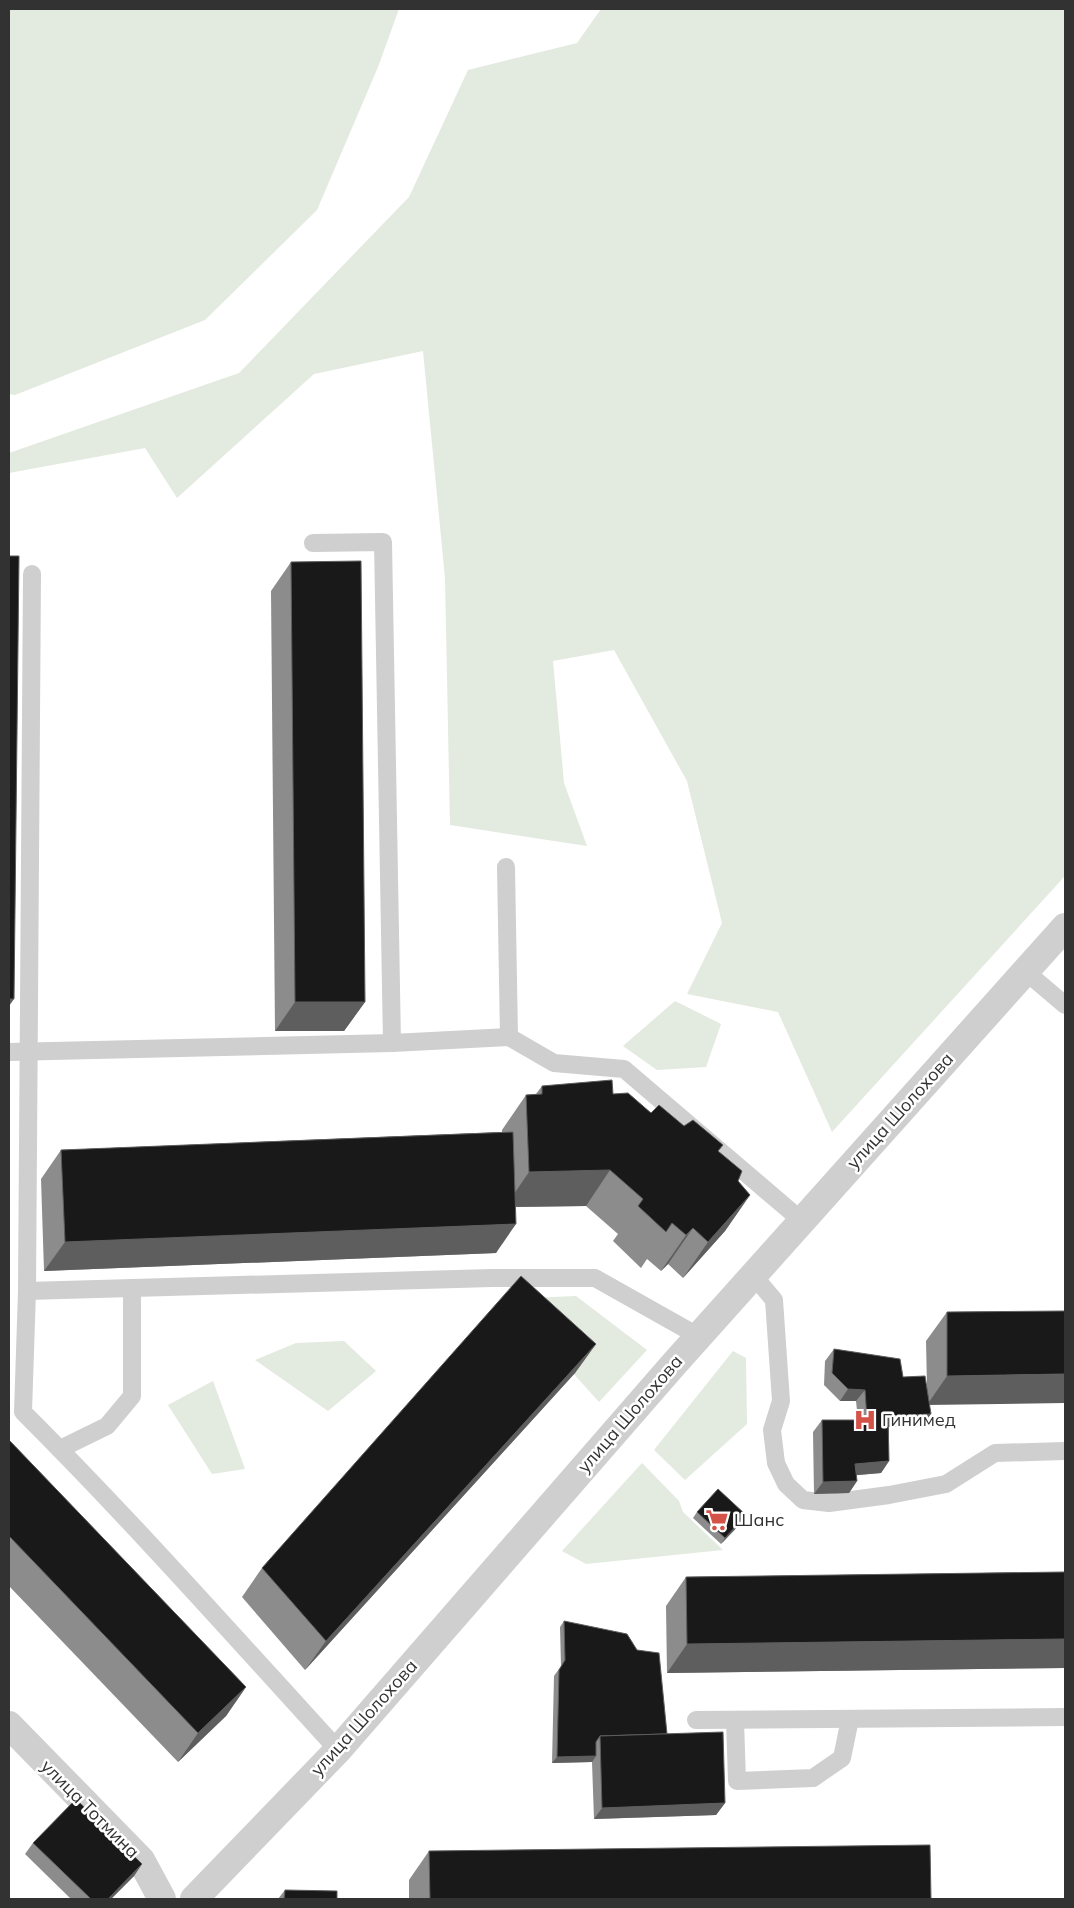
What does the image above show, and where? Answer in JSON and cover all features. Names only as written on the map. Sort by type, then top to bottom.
[{"type":"street","name":"улица Шолохова","points":[[194,1899],[338,1750],[698,1336],[1065,927]]},
{"type":"street","name":"улица Тотмина","points":[[9,1725],[141,1860],[162,1899]]},
{"type":"lane","points":[[313,543],[383,542],[392,1043]]},
{"type":"lane","points":[[32,574],[27,1290],[23,1412],[265,1667],[338,1750]]},
{"type":"lane","points":[[506,867],[508,1038]]},
{"type":"lane","points":[[1025,971],[1065,1005]]},
{"type":"lane","points":[[9,1052],[392,1043],[508,1038],[554,1064],[624,1069],[802,1221]]},
{"type":"lane","points":[[754,1274],[774,1300],[781,1401],[772,1430],[776,1463],[786,1484],[803,1500],[829,1503],[889,1495],[946,1484],[995,1453],[1065,1451]]},
{"type":"lane","points":[[27,1290],[492,1278],[595,1278],[698,1336]]},
{"type":"lane","points":[[60,1449],[106,1426],[132,1396],[132,1288]]},
{"type":"lane","points":[[696,1720],[1065,1717]]},
{"type":"lane","points":[[735,1720],[737,1781],[814,1778],[842,1758],[850,1719]]},
{"type":"shaded area","points":[[9,9],[399,9],[378,67],[317,210],[205,320],[15,395],[9,394]]},
{"type":"shaded area","points":[[601,9],[1065,9],[1065,876],[832,1132],[778,1012],[687,994],[722,923],[687,781],[614,650],[553,661],[564,783],[587,846],[450,825],[445,578],[423,351],[314,374],[177,498],[145,448],[9,473],[9,453],[239,373],[409,197],[468,70],[577,43]]},
{"type":"shaded area","points":[[675,1001],[721,1024],[706,1067],[657,1070],[623,1046]]},
{"type":"shaded area","points":[[576,1296],[647,1350],[599,1402],[506,1299]]},
{"type":"shaded area","points":[[344,1341],[376,1371],[328,1411],[255,1360],[296,1343]]},
{"type":"shaded area","points":[[733,1351],[746,1358],[747,1424],[685,1480],[654,1450]]},
{"type":"shaded area","points":[[213,1381],[245,1469],[212,1474],[168,1405]]},
{"type":"shaded area","points":[[642,1463],[679,1501],[683,1512],[723,1550],[586,1564],[562,1551]]},
{"type":"building","points":[[9,556],[19,556],[14,999],[9,999]]},
{"type":"building","points":[[361,561],[365,1002],[295,1002],[291,562]]},
{"type":"building","points":[[612,1080],[613,1094],[628,1093],[651,1113],[659,1105],[684,1126],[693,1120],[723,1145],[718,1151],[742,1171],[738,1181],[750,1195],[708,1242],[693,1228],[686,1235],[672,1223],[666,1232],[638,1206],[643,1199],[610,1170],[529,1172],[526,1095],[542,1094],[542,1086]]},
{"type":"building","points":[[513,1132],[516,1224],[65,1242],[61,1150]]},
{"type":"building","points":[[521,1276],[596,1344],[326,1641],[262,1568]]},
{"type":"building","points":[[1065,1311],[1065,1374],[947,1376],[947,1312]]},
{"type":"building","points":[[834,1349],[900,1359],[903,1377],[925,1376],[931,1414],[888,1416],[889,1461],[855,1464],[857,1481],[823,1482],[822,1420],[867,1420],[865,1390],[848,1389],[832,1373]]},
{"type":"building","points":[[9,1440],[246,1687],[198,1733],[9,1536]]},
{"type":"building","name":"Шанс","points":[[718,1489],[746,1515],[725,1538],[697,1512]]},
{"type":"building","points":[[1065,1572],[1065,1639],[687,1644],[686,1577]]},
{"type":"building","points":[[564,1621],[627,1634],[637,1650],[659,1653],[667,1734],[600,1736],[596,1742],[596,1756],[557,1757],[559,1670],[565,1660]]},
{"type":"building","points":[[723,1732],[725,1803],[602,1808],[600,1736]]},
{"type":"building","points":[[76,1799],[142,1864],[108,1899],[91,1899],[33,1843]]},
{"type":"building","points":[[930,1845],[931,1899],[430,1899],[429,1851]]},
{"type":"building","points":[[285,1890],[337,1891],[337,1899],[284,1899]]},
{"type":"place","name":"Гинимед","points":[[865,1420]]},
{"type":"place","name":"Шанс","points":[[717,1520]]}]
